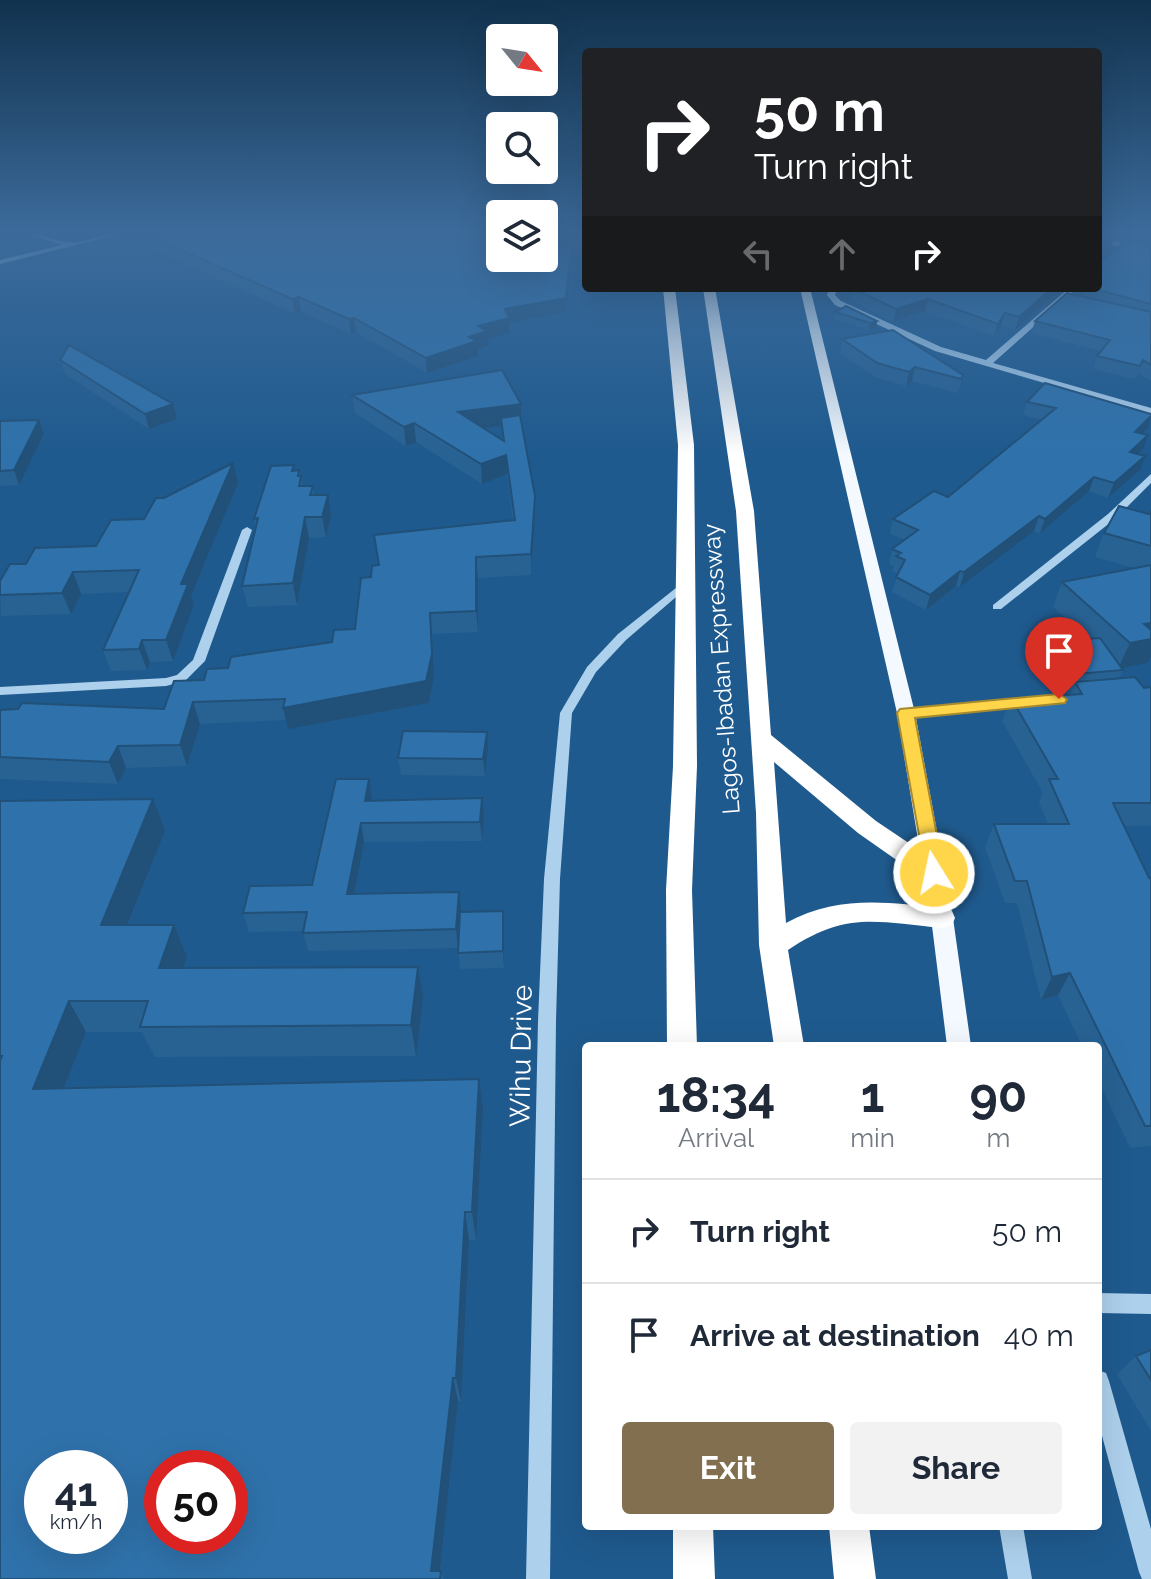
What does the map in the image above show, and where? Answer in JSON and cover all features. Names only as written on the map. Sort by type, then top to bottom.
[{"type":"highway","name":"Lagos-Ibadan Expressway","points":[[671,308],[686,445],[685,766],[679,890],[682,1042]]},
{"type":"highway","name":"Lagos-Ibadan Expressway","points":[[712,308],[745,511],[768,813],[773,945],[788,1042]]},
{"type":"highway","points":[[760,738],[867,827],[934,873]]},
{"type":"highway","points":[[773,945],[830,912],[858,908],[942,918]]},
{"type":"highway","points":[[693,1530],[694,1579]]},
{"type":"highway","points":[[849,1530],[855,1579]]},
{"type":"main road","points":[[810,308],[906,713],[942,918],[958,1042]]},
{"type":"street","points":[[848,308],[938,349],[1151,411]]},
{"type":"street","points":[[988,363],[1049,308]]},
{"type":"street","points":[[997,607],[1112,516],[1151,477]]},
{"type":"street","points":[[1112,516],[1125,520]]},
{"type":"street","points":[[0,691],[166,682],[181,678],[199,661],[247,530]]},
{"type":"street","name":"Wihu Drive","points":[[538,1579],[547,1021],[552,879],[566,713],[591,670],[686,583]]},
{"type":"street","points":[[906,713],[1044,700]]},
{"type":"street","points":[[1102,1303],[1151,1304]]},
{"type":"street","points":[[1102,1395],[1151,1572]]},
{"type":"street","points":[[1012,1530],[1020,1579]]},
{"type":"building","points":[[323,308],[512,308],[505,309],[509,318],[478,326],[487,331],[469,337],[477,341],[426,358],[354,318],[349,319]]},
{"type":"building","points":[[849,308],[877,321],[870,323],[835,312]]},
{"type":"building","points":[[952,308],[1030,308],[1019,317],[1005,313],[998,324]]},
{"type":"building","points":[[1050,308],[1132,308],[1151,312],[1151,365],[1143,360],[1140,366],[1097,356],[1110,340],[1035,321]]},
{"type":"building","points":[[893,330],[963,375],[961,379],[915,367],[909,372],[877,363],[842,339]]},
{"type":"building","points":[[69,345],[173,404],[145,414],[60,360]]},
{"type":"building","points":[[502,370],[521,404],[458,412],[504,441],[501,418],[520,415],[535,496],[531,554],[476,557],[476,611],[430,613],[432,654],[426,681],[283,708],[285,699],[193,702],[180,745],[118,746],[109,762],[0,757],[0,710],[18,709],[22,703],[164,709],[174,681],[204,680],[207,669],[228,668],[231,657],[332,642],[334,630],[355,629],[361,578],[371,577],[372,566],[379,565],[374,535],[515,520],[506,455],[481,464],[414,423],[404,427],[352,395]]},
{"type":"building","points":[[1045,383],[1151,414],[1135,432],[1148,435],[1130,452],[1145,456],[1114,483],[1094,477],[1045,519],[1039,516],[930,595],[896,577],[905,560],[896,556],[901,553],[892,549],[918,530],[893,519],[934,491],[948,497],[1056,408],[1027,402]]},
{"type":"building","points":[[39,420],[14,470],[0,471],[0,421]]},
{"type":"building","points":[[233,463],[181,584],[188,584],[166,640],[142,640],[139,649],[103,650],[139,570],[73,572],[62,593],[0,595],[0,581],[10,564],[26,564],[35,548],[96,546],[111,520],[144,519],[156,498],[164,498]]},
{"type":"building","points":[[294,465],[292,471],[299,470],[298,476],[301,476],[299,486],[313,486],[310,495],[328,495],[322,517],[305,517],[293,583],[242,586],[258,518],[254,519],[271,466]]},
{"type":"building","points":[[1119,506],[1149,514],[1151,510],[1151,546],[1104,533]]},
{"type":"building","points":[[1151,565],[1151,623],[1144,624],[1151,630],[1151,639],[1130,643],[1062,582]]},
{"type":"building","points":[[1100,638],[1123,670],[1064,675],[1041,642]]},
{"type":"building","points":[[1135,677],[1144,688],[1151,687],[1151,803],[1113,803],[1151,877],[1151,1126],[1145,1126],[1070,973],[1052,977],[1027,881],[1015,881],[994,824],[1069,824],[1049,779],[1058,779],[1011,698],[1082,694],[1075,682]]},
{"type":"building","points":[[403,731],[487,732],[483,759],[398,758]]},
{"type":"building","points":[[336,779],[369,779],[365,801],[482,798],[480,822],[361,823],[347,894],[459,892],[456,929],[303,933],[307,912],[243,913],[250,886],[312,885]]},
{"type":"building","points":[[153,799],[101,925],[174,925],[159,968],[418,967],[411,1025],[140,1027],[148,1001],[69,1001],[33,1089],[479,1079],[472,1212],[465,1212],[456,1378],[453,1378],[431,1571],[441,1571],[440,1579],[0,1579],[0,801]]},
{"type":"building","points":[[503,911],[503,951],[458,953],[460,912]]},
{"type":"building","points":[[1151,1350],[1151,1380],[1136,1356]]},
{"type":"route","points":[[934,873],[906,713],[1059,699]]}]
